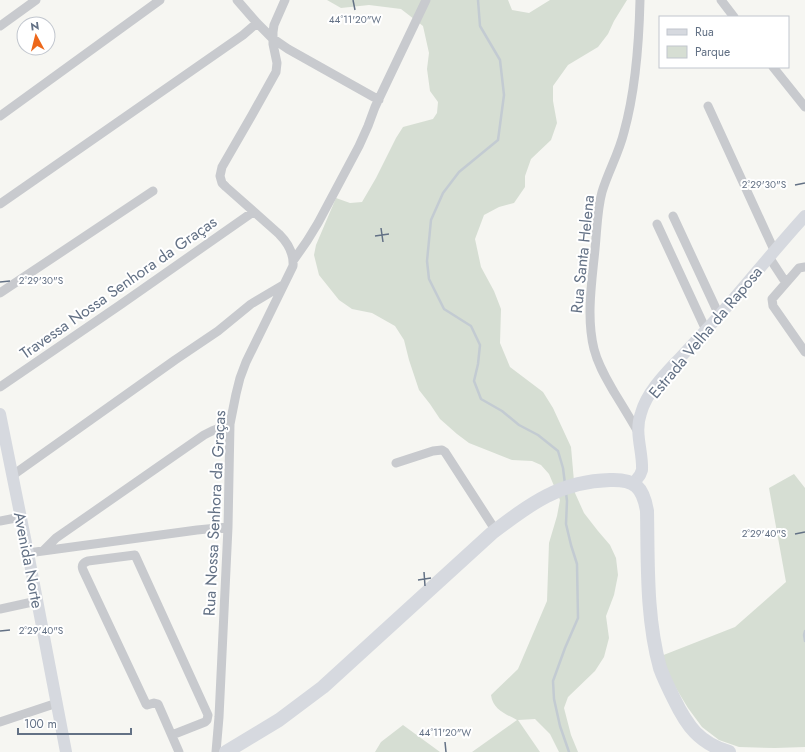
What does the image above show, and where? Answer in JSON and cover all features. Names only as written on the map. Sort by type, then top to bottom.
[{"type":"main road","name":"Estrada Velha da Raposa","points":[[633,484],[642,470],[638,432],[640,414],[650,394],[662,378],[706,330],[805,216]]},
{"type":"main road","name":"Avenida Norte","points":[[0,414],[2,433],[13,476],[66,752]]},
{"type":"main road","points":[[226,752],[279,720],[322,687],[519,512],[550,494],[566,487],[591,481],[617,479],[627,481],[639,488],[646,501],[652,633],[661,670],[679,710],[692,729],[702,740],[729,752]]},
{"type":"street","points":[[0,26],[36,0]]},
{"type":"street","points":[[0,116],[160,0]]},
{"type":"street","points":[[238,0],[272,38],[297,54],[379,100]]},
{"type":"street","points":[[285,0],[274,25],[272,38],[277,63],[276,72],[222,166],[220,176],[222,183],[226,187],[280,234],[290,249],[293,261]]},
{"type":"street","name":"Rua Nossa Senhora da Graças","points":[[216,752],[228,527],[230,424],[240,378],[246,362],[293,266],[293,261],[311,235],[362,139],[426,0]]},
{"type":"street","name":"Rua Santa Helena","points":[[638,432],[597,361],[591,333],[590,320],[599,208],[602,192],[618,152],[628,115],[637,57],[640,0]]},
{"type":"street","points":[[721,0],[733,16]]},
{"type":"street","points":[[0,204],[257,23]]},
{"type":"street","points":[[774,68],[805,107]]},
{"type":"street","points":[[708,106],[771,254],[786,283]]},
{"type":"street","points":[[0,293],[153,191]]},
{"type":"street","name":"Travessa Nossa Senhora da Graças","points":[[0,387],[253,212]]},
{"type":"street","points":[[673,216],[719,315]]},
{"type":"street","points":[[657,224],[706,330]]},
{"type":"street","points":[[805,267],[799,268],[772,299],[773,306],[805,352]]},
{"type":"street","points":[[13,476],[218,331],[251,304],[283,285]]},
{"type":"street","points":[[43,550],[56,538],[204,435],[230,424]]},
{"type":"street","points":[[396,463],[433,451],[442,450],[445,452],[496,531]]},
{"type":"street","points":[[0,521],[21,517]]},
{"type":"street","points":[[28,553],[228,527]]},
{"type":"street","points":[[172,735],[204,722],[207,720],[208,715],[135,555],[88,561],[83,564],[83,570],[146,704],[158,704],[179,752]]},
{"type":"street","points":[[0,610],[37,601]]},
{"type":"street","points":[[0,722],[57,703]]},
{"type":"green space","points":[[327,0],[508,0],[512,10],[529,13],[550,0],[627,0],[608,34],[598,47],[568,65],[553,86],[553,101],[557,123],[551,140],[531,159],[525,176],[525,187],[514,203],[499,207],[484,215],[475,239],[481,267],[494,291],[501,309],[500,343],[510,367],[543,392],[553,408],[571,447],[575,493],[584,513],[610,545],[616,558],[618,575],[614,595],[606,616],[609,638],[604,657],[595,671],[568,697],[564,708],[571,735],[578,752],[559,752],[550,734],[535,719],[518,720],[540,752],[472,752],[517,720],[497,708],[491,695],[518,669],[547,601],[549,543],[560,500],[549,474],[541,465],[532,461],[512,460],[469,443],[440,419],[419,390],[404,340],[395,326],[372,313],[352,309],[339,300],[319,275],[314,255],[316,245],[336,198],[350,203],[362,202],[403,127],[433,119],[437,113],[438,102],[430,91],[427,69],[429,53],[423,26],[401,9],[369,5],[341,8]]},
{"type":"green space","points":[[794,474],[805,488],[805,747],[739,747],[719,740],[702,727],[688,708],[671,680],[661,656],[735,627],[786,582],[769,488]]},
{"type":"green space","points":[[403,725],[440,752],[375,752],[381,742]]},
{"type":"waterway","points":[[478,0],[480,26],[500,60],[504,95],[498,140],[459,172],[443,193],[431,220],[427,261],[429,279],[444,309],[471,326],[480,345],[474,381],[481,399],[502,411],[519,425],[538,435],[558,451],[563,468],[565,484]]},
{"type":"waterway","points":[[566,493],[566,524],[577,564],[578,618],[553,681],[554,699],[560,726],[569,752]]},
{"type":"waterway","points":[[805,631],[805,641]]}]
